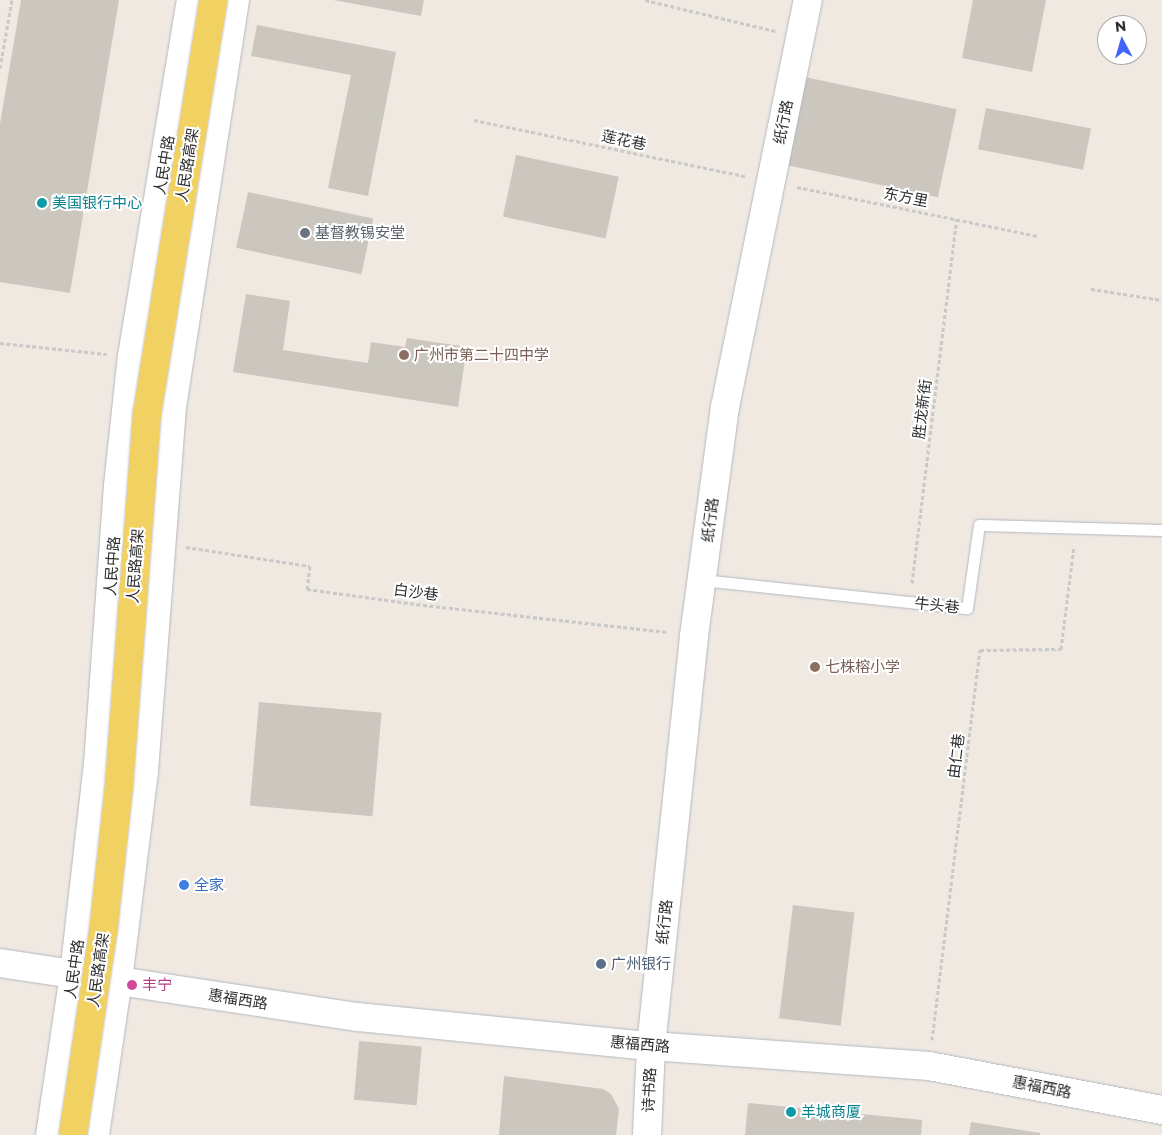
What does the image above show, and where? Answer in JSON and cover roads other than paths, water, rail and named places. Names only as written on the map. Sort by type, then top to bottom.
[{"type":"main road","name":"人民中路","points":[[50,1135],[74,974],[98,764],[118,486],[132,356],[191,0]]},
{"type":"main road","name":"人民路高架","points":[[73,1135],[104,924],[119,786],[147,414],[213,0]]},
{"type":"main road","points":[[95,1135],[118,980],[144,771],[174,387],[235,0]]},
{"type":"main road","name":"纸行路","points":[[651,1046],[694,636],[725,407],[808,0]]},
{"type":"main road","name":"惠福西路","points":[[0,963],[358,1017],[651,1046],[929,1066],[1162,1110]]},
{"type":"main road","name":"诗书路","points":[[647,1135],[651,1046]]},
{"type":"lane","name":"牛头巷","points":[[703,580],[967,608],[979,525],[1162,530]]},
{"type":"place","name":"美国银行中心","points":[[42,203]]},
{"type":"place","name":"基督教锡安堂","points":[[305,233]]},
{"type":"place","name":"广州市第二十四中学","points":[[404,355]]},
{"type":"place","name":"七株榕小学","points":[[815,667]]},
{"type":"place","name":"全家","points":[[184,885]]},
{"type":"place","name":"广州银行","points":[[601,964]]},
{"type":"place","name":"丰宁","points":[[132,985]]},
{"type":"place","name":"羊城商厦","points":[[791,1112]]}]
